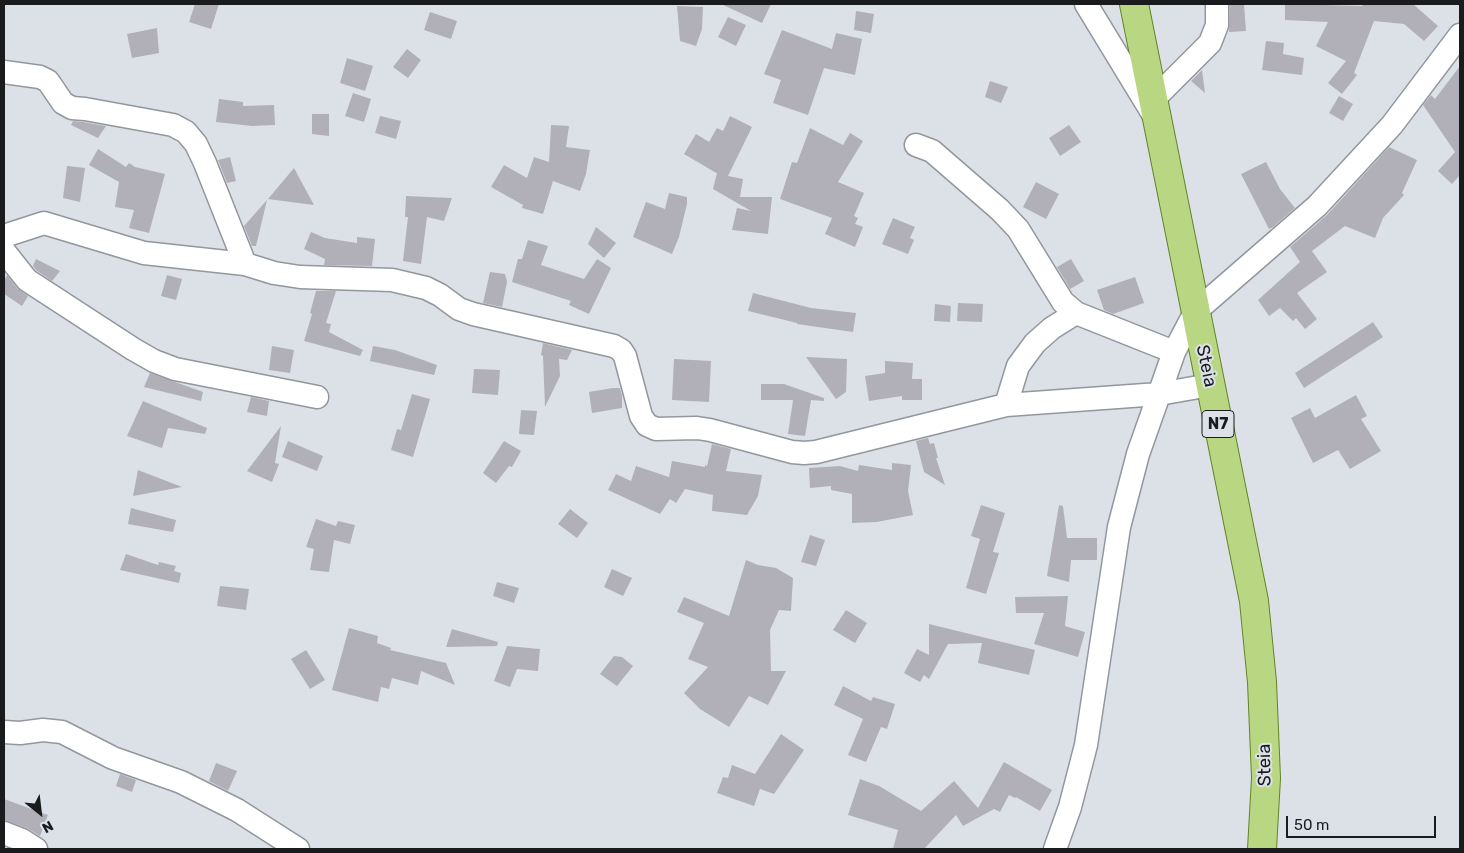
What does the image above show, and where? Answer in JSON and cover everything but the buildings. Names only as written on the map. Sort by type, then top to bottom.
[{"type":"main road","name":"Steia","points":[[1134,4],[1255,610],[1262,682],[1266,778],[1262,849]]},
{"type":"street","points":[[1086,4],[1155,111],[1210,43],[1217,25],[1217,4]]},
{"type":"street","points":[[1055,849],[1070,806],[1086,745],[1118,527],[1138,454],[1174,352],[1195,312],[1317,206],[1392,124],[1460,35]]},
{"type":"street","points":[[4,72],[40,77],[48,82],[63,103],[72,108],[173,125],[186,132],[196,144],[206,163],[245,264]]},
{"type":"street","points":[[916,145],[932,151],[1006,216],[1018,229],[1063,302],[1076,313],[1174,352]]},
{"type":"street","points":[[4,236],[44,223],[144,253],[245,264],[274,273],[300,277],[392,280],[426,288],[440,295],[458,309],[473,314],[614,346],[621,350],[625,356],[641,416],[647,425],[656,429],[697,428],[710,430],[792,452],[816,452],[1006,405],[1159,394],[1210,385]]},
{"type":"street","points":[[4,251],[27,280],[133,350],[154,361],[176,369],[317,396]]},
{"type":"street","points":[[1006,405],[1018,366],[1035,343],[1052,328],[1076,313]]},
{"type":"street","points":[[4,732],[20,733],[43,730],[62,732],[113,758],[181,782],[237,810],[298,849]]},
{"type":"street","points":[[4,833],[22,840],[36,849]]}]
